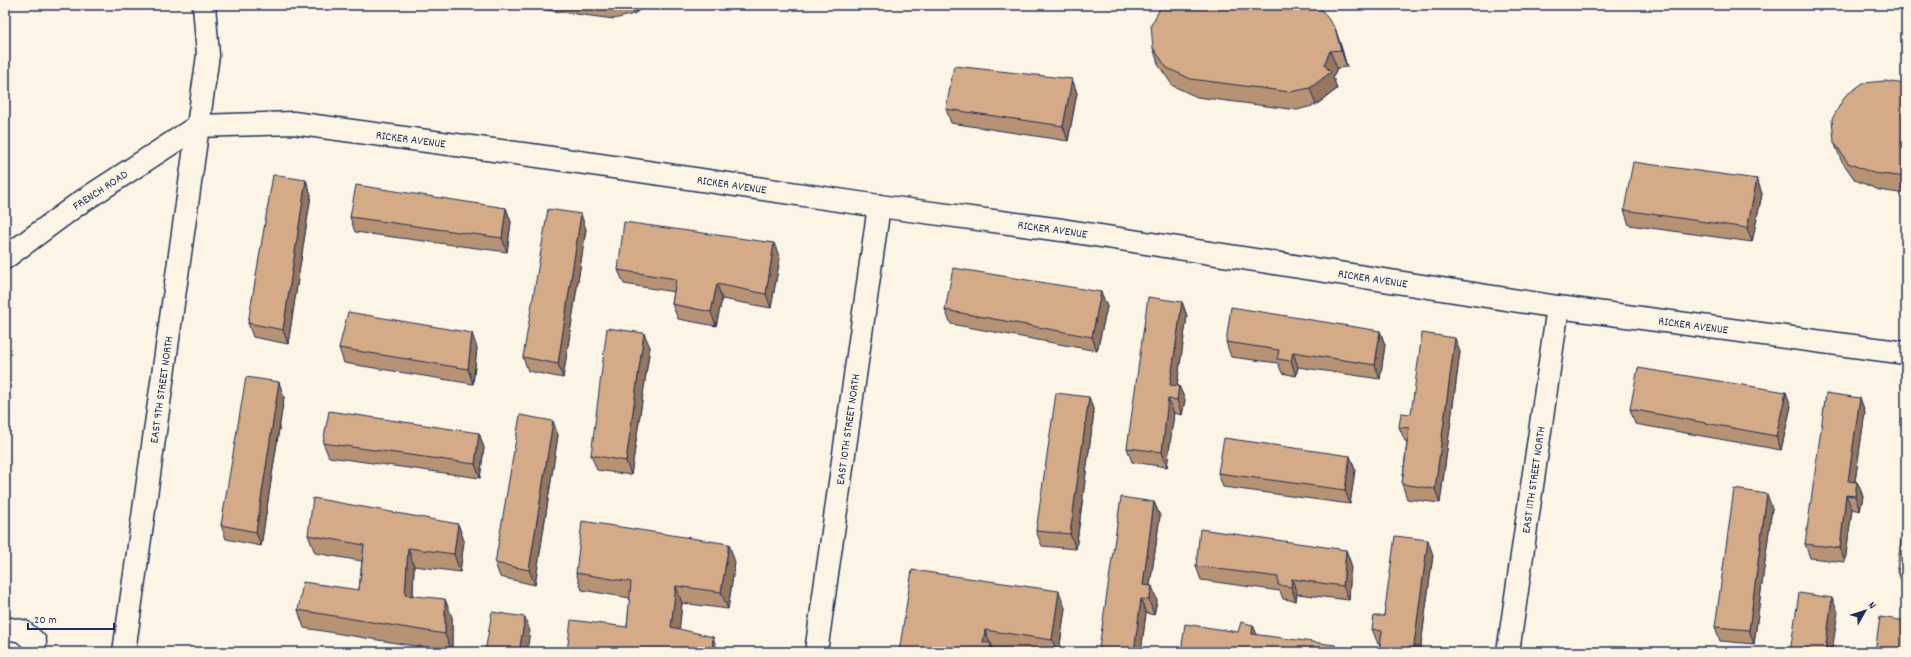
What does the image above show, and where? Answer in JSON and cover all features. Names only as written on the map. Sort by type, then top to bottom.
[{"type":"street","name":"EAST 9TH STREET NORTH","points":[[124,652],[208,55],[204,5]]},
{"type":"street","name":"RICKER AVENUE","points":[[198,126],[293,123],[545,157],[879,206],[1062,230],[1558,307],[1906,353]]},
{"type":"street","name":"FRENCH ROAD","points":[[5,258],[78,204],[198,126]]},
{"type":"street","name":"EAST 10TH STREET NORTH","points":[[816,652],[879,206]]},
{"type":"street","name":"EAST 11TH STREET NORTH","points":[[1508,652],[1558,307]]},
{"type":"street","points":[[5,628],[22,631],[35,642],[34,652]]},
{"type":"building","points":[[1162,5],[1312,5],[1321,9],[1335,28],[1341,50],[1330,51],[1324,65],[1331,72],[1310,88],[1290,92],[1191,79],[1167,68],[1153,48],[1151,25]]},
{"type":"building","points":[[954,66],[1072,79],[1063,126],[946,109]]},
{"type":"building","points":[[1885,81],[1906,84],[1906,177],[1873,173],[1848,163],[1834,142],[1832,119],[1845,96],[1863,83]]},
{"type":"building","points":[[1633,162],[1757,179],[1747,228],[1624,210]]},
{"type":"building","points":[[273,175],[306,180],[283,330],[248,323]]},
{"type":"building","points":[[356,185],[506,208],[502,238],[350,217]]},
{"type":"building","points":[[548,209],[581,214],[558,364],[523,357]]},
{"type":"building","points":[[624,222],[774,243],[766,294],[717,284],[711,312],[672,304],[676,279],[618,270]]},
{"type":"building","points":[[953,268],[1101,292],[1092,337],[945,310]]},
{"type":"building","points":[[1148,297],[1182,302],[1170,385],[1179,386],[1177,400],[1168,399],[1162,452],[1127,448]]},
{"type":"building","points":[[1231,307],[1380,331],[1375,365],[1293,352],[1291,361],[1277,359],[1279,350],[1226,342]]},
{"type":"building","points":[[348,312],[472,333],[468,369],[339,348]]},
{"type":"building","points":[[607,328],[644,333],[626,461],[591,455]]},
{"type":"building","points":[[1422,333],[1455,338],[1435,489],[1402,484],[1409,428],[1399,427],[1401,413],[1411,414]]},
{"type":"building","points":[[1638,368],[1786,392],[1776,436],[1630,409]]},
{"type":"building","points":[[246,377],[279,382],[256,532],[221,525]]},
{"type":"building","points":[[1056,393],[1089,397],[1070,534],[1036,531]]},
{"type":"building","points":[[1826,393],[1860,398],[1848,481],[1857,482],[1855,496],[1846,495],[1840,548],[1805,544]]},
{"type":"building","points":[[329,411],[479,433],[475,464],[323,443]]},
{"type":"building","points":[[520,415],[553,421],[529,570],[495,563]]},
{"type":"building","points":[[1906,423],[1906,439],[1904,438]]},
{"type":"building","points":[[1224,438],[1350,456],[1345,490],[1218,473]]},
{"type":"building","points":[[1734,489],[1767,494],[1749,630],[1715,627]]},
{"type":"building","points":[[1121,497],[1154,502],[1143,585],[1152,586],[1149,600],[1141,599],[1134,652],[1099,648]]},
{"type":"building","points":[[313,498],[458,524],[454,554],[408,548],[405,595],[445,599],[445,634],[298,610],[303,582],[359,590],[364,545],[308,535]]},
{"type":"building","points":[[582,521],[729,544],[721,592],[676,586],[671,627],[713,637],[712,652],[567,652],[571,620],[627,627],[631,582],[576,573]]},
{"type":"building","points":[[1200,529],[1346,550],[1343,586],[1292,579],[1291,587],[1278,585],[1278,577],[1196,566]]},
{"type":"building","points":[[1902,533],[1906,534],[1906,570],[1897,569]]},
{"type":"building","points":[[1395,536],[1428,540],[1413,652],[1379,652],[1382,631],[1372,629],[1374,616],[1384,616]]},
{"type":"building","points":[[912,570],[1059,591],[1052,640],[985,630],[983,643],[991,643],[990,652],[899,652]]},
{"type":"building","points":[[1799,593],[1832,598],[1825,652],[1790,652]]},
{"type":"building","points":[[492,612],[525,617],[519,652],[485,652]]},
{"type":"building","points":[[1880,617],[1906,621],[1906,652],[1875,652]]},
{"type":"building","points":[[1241,622],[1253,625],[1252,634],[1335,645],[1334,652],[1181,652],[1185,624],[1238,632]]}]
